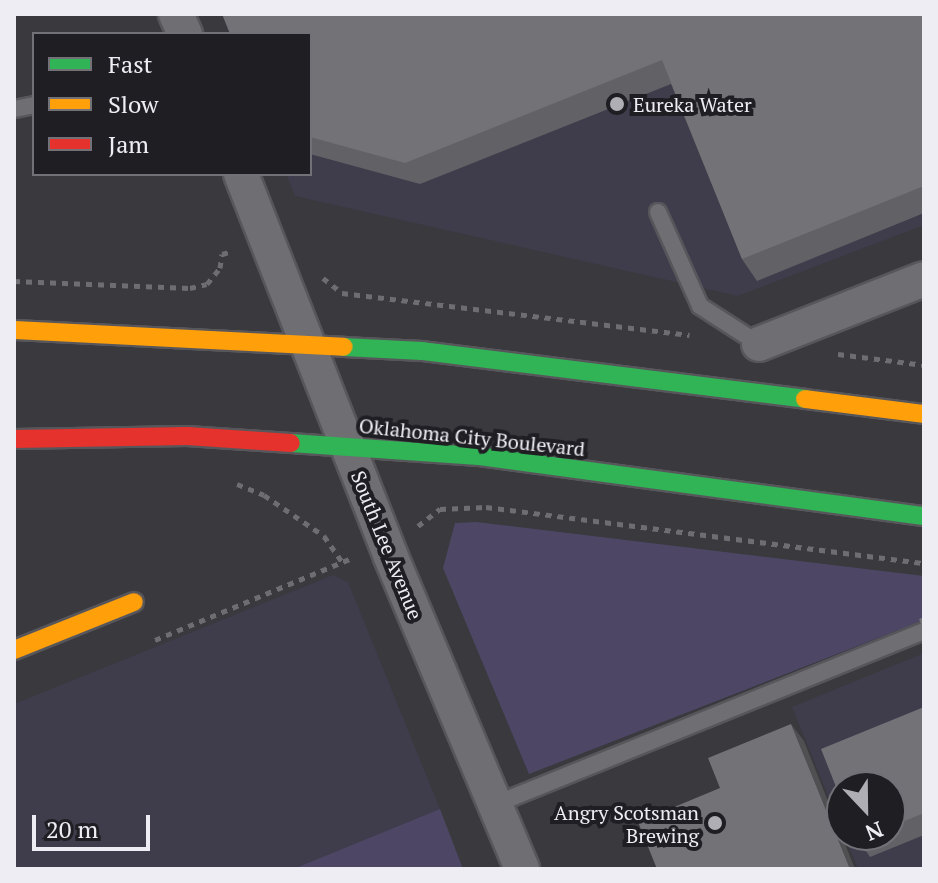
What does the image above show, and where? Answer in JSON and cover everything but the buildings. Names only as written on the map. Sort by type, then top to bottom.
[{"type":"main road","points":[[14,330],[422,351],[571,367],[924,414]]},
{"type":"main road","name":"Oklahoma City Boulevard","points":[[14,439],[187,436],[479,456],[924,516]]},
{"type":"main road","points":[[14,650],[134,602]]},
{"type":"street","name":"South Lee Avenue","points":[[242,176],[348,447],[522,869]]},
{"type":"street","points":[[759,344],[924,279]]},
{"type":"lane","points":[[658,212],[700,306],[759,344]]},
{"type":"lane","points":[[496,804],[924,631]]},
{"type":"path","points":[[14,281],[190,288],[207,284],[220,268],[222,254],[234,251]]},
{"type":"path","points":[[318,269],[342,293],[512,312]]},
{"type":"path","points":[[150,642],[343,563],[324,536],[290,512],[264,495],[229,483]]},
{"type":"path","points":[[410,532],[440,509],[486,507],[924,563]]},
{"type":"shaded area","name":"Eureka Water","points":[[222,14],[924,14],[924,225],[738,296],[295,196],[287,176],[312,176],[312,32],[229,32]]},
{"type":"shaded area","points":[[476,522],[924,576],[924,620],[529,774],[443,568],[455,523]]},
{"type":"shaded area","points":[[333,575],[348,582],[440,809],[293,869],[14,869],[14,704]]},
{"type":"shaded area","points":[[924,653],[924,869],[858,869],[851,851],[906,851],[906,771],[826,771],[826,791],[792,707]]},
{"type":"shaded area","points":[[440,809],[463,869],[293,869]]},
{"type":"traffic: fast","points":[[344,347],[422,351],[805,399]]},
{"type":"traffic: fast","points":[[291,443],[479,456],[924,516]]},
{"type":"traffic: slow","points":[[14,330],[344,347]]},
{"type":"traffic: slow","points":[[805,399],[924,414]]},
{"type":"traffic: slow","points":[[14,650],[134,602]]},
{"type":"traffic: jam","points":[[14,439],[187,436],[291,443]]},
{"type":"place","name":"Eureka Water","points":[[617,104]]},
{"type":"place","name":"Angry Scotsman Brewing","points":[[715,823]]}]
